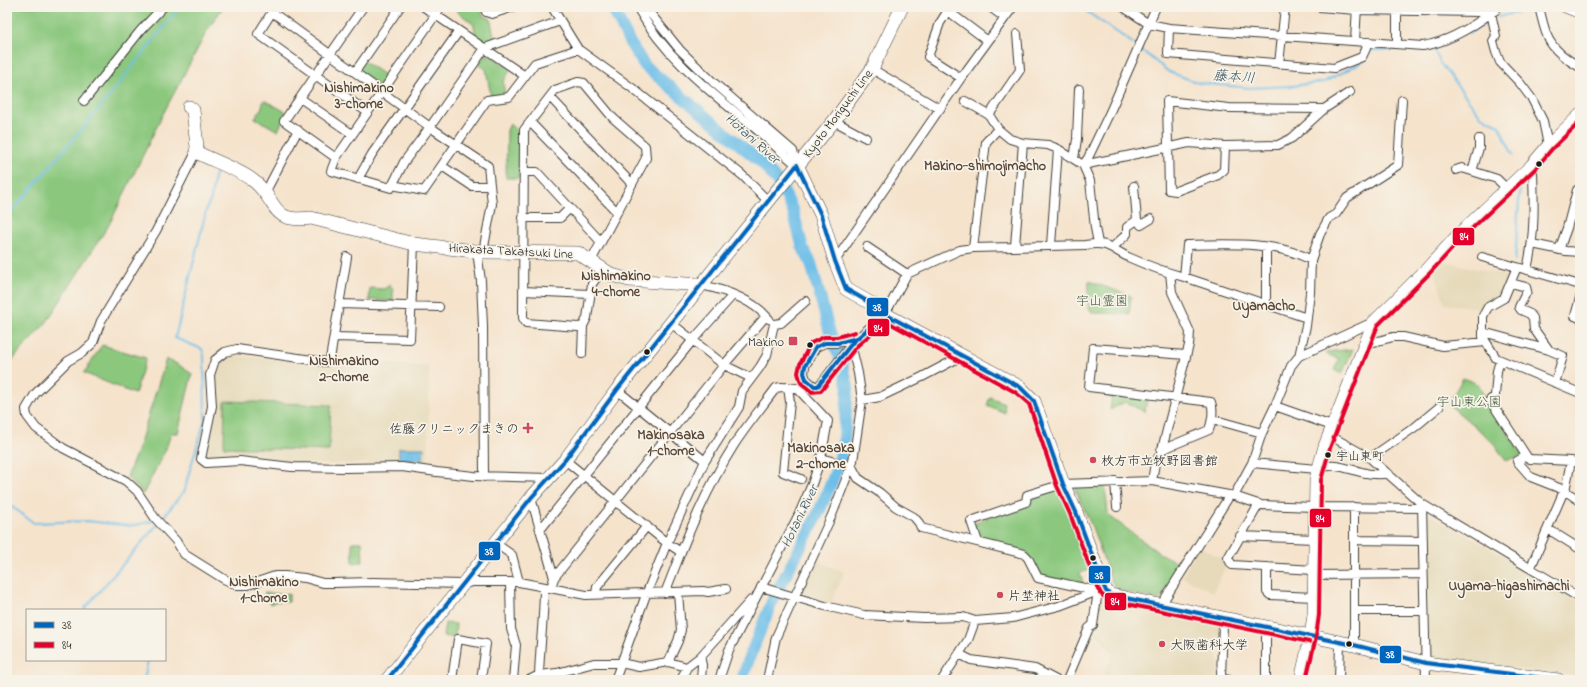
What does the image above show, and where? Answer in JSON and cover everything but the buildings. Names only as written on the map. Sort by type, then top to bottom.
[{"type":"main road","name":"Kyoto Moriguchi Line","points":[[387,680],[531,498],[565,460],[617,390],[769,199],[834,121],[872,69],[902,7]]},
{"type":"main road","points":[[189,107],[193,110],[197,147],[196,152]]},
{"type":"main road","name":"Hirakata Takatsuki Line","points":[[196,152],[252,180],[286,218],[296,220],[311,218],[414,244],[480,251],[578,253],[612,275],[629,280],[701,285]]},
{"type":"main road","points":[[797,165],[821,215],[835,261],[846,290],[878,308],[885,314],[1020,387],[1034,401],[1063,484],[1076,512],[1102,582],[1102,591],[1117,597],[1340,642],[1426,663],[1508,677],[1558,680]]},
{"type":"street","points":[[84,101],[141,30],[164,7]]},
{"type":"street","points":[[336,158],[284,121],[363,7]]},
{"type":"street","points":[[355,72],[400,7]]},
{"type":"street","points":[[424,7],[525,76]]},
{"type":"street","points":[[441,7],[381,91],[336,158],[332,171],[391,188],[404,162],[485,48],[560,21]]},
{"type":"street","points":[[485,7],[486,12],[492,14],[512,7]]},
{"type":"street","points":[[552,7],[578,49],[632,88],[736,170],[769,199]]},
{"type":"street","points":[[637,7],[644,20],[661,44],[694,78],[797,165]]},
{"type":"street","points":[[645,7],[680,50],[713,82],[794,151],[797,165]]},
{"type":"street","points":[[990,7],[1005,18]]},
{"type":"street","points":[[835,261],[961,78],[1013,7]]},
{"type":"street","points":[[1123,7],[1149,24],[1169,28],[1423,46],[1434,44],[1460,33],[1494,10]]},
{"type":"street","points":[[1083,165],[1088,158],[1110,112],[1156,7]]},
{"type":"street","points":[[1279,64],[1285,7]]},
{"type":"street","points":[[1319,7],[1357,9],[1494,10]]},
{"type":"street","points":[[1539,7],[1549,40],[1554,47],[1573,63],[1580,66]]},
{"type":"street","points":[[1565,7],[1580,13]]},
{"type":"street","points":[[961,78],[928,57],[940,23],[949,9],[988,41]]},
{"type":"street","points":[[1355,42],[1357,9]]},
{"type":"street","points":[[1397,9],[1397,44]]},
{"type":"street","points":[[367,112],[258,34],[275,10],[330,54],[430,127],[488,166],[492,204],[480,251],[483,326],[484,476]]},
{"type":"street","points":[[1494,10],[1496,36],[1493,41],[1496,52],[1500,62],[1520,83],[1532,99],[1542,122],[1548,145]]},
{"type":"street","points":[[1169,28],[1168,54],[1334,68],[1362,57],[1369,42]]},
{"type":"street","points":[[358,179],[372,154],[459,31]]},
{"type":"street","points":[[989,115],[1020,70],[1017,34]]},
{"type":"street","points":[[392,185],[424,191],[487,100],[509,97],[535,62],[578,49]]},
{"type":"street","points":[[872,69],[940,109]]},
{"type":"street","points":[[583,326],[578,327],[526,323],[523,318],[522,253],[524,130],[556,90],[578,82],[584,83],[613,118],[645,146],[646,158],[591,261]]},
{"type":"street","points":[[1074,159],[1077,139],[1079,89]]},
{"type":"street","points":[[1083,165],[1189,143],[1226,146],[1278,145],[1292,138],[1324,110],[1350,92]]},
{"type":"street","points":[[550,97],[632,184]]},
{"type":"street","points":[[300,98],[352,134]]},
{"type":"street","points":[[1161,605],[1232,496],[1252,462],[1262,433],[1275,406],[1291,366],[1298,356],[1307,318],[1311,260],[1320,234],[1329,218],[1336,214],[1347,198],[1398,165],[1402,100]]},
{"type":"street","points":[[965,101],[989,115],[998,129],[1010,139],[1024,143],[1048,145],[1058,149],[1083,165],[1090,181],[1098,243]]},
{"type":"street","points":[[1226,146],[1224,170],[1218,175],[1176,191],[1169,190],[1167,101],[1230,108],[1324,110]]},
{"type":"street","points":[[1298,356],[1373,322],[1425,270],[1458,234],[1531,165],[1548,145],[1580,114]]},
{"type":"street","points":[[834,121],[866,138]]},
{"type":"street","points":[[530,122],[617,212]]},
{"type":"street","points":[[973,248],[986,142],[998,129]]},
{"type":"street","points":[[265,193],[298,130]]},
{"type":"street","points":[[1472,171],[1479,148],[1479,139]]},
{"type":"street","points":[[1015,246],[1024,143]]},
{"type":"street","points":[[898,158],[901,158],[908,150],[912,149]]},
{"type":"street","points":[[1051,245],[1058,149]]},
{"type":"street","points":[[196,152],[156,231],[101,321],[93,343],[62,367],[35,394],[26,409],[27,416],[41,432],[63,448],[126,481],[137,491],[155,518],[176,541],[184,554],[224,579],[237,585],[248,585],[275,576],[285,576],[306,578],[328,583],[373,582],[463,584],[472,582],[519,582],[586,595],[647,592],[708,592],[726,589]]},
{"type":"street","points":[[1527,269],[1532,244],[1534,219],[1533,172],[1531,165]]},
{"type":"street","points":[[442,166],[472,186],[490,186]]},
{"type":"street","points":[[1456,170],[1462,168],[1497,179],[1506,188]]},
{"type":"street","points":[[523,172],[536,172],[601,242]]},
{"type":"street","points":[[1133,186],[1137,220],[1141,225],[1151,219]]},
{"type":"street","points":[[1559,250],[1567,228],[1577,190],[1580,188]]},
{"type":"street","points":[[523,218],[560,218],[570,208]]},
{"type":"street","points":[[1570,215],[1580,218]]},
{"type":"street","points":[[1113,247],[1128,234],[1127,227],[1137,220]]},
{"type":"street","points":[[853,340],[838,343],[825,343],[816,347],[806,366],[804,373],[806,379],[814,386],[818,386],[853,340],[885,314],[907,274],[960,250],[973,248],[1085,245],[1098,243],[1113,247],[1128,257],[1170,273],[1184,276],[1307,318]]},
{"type":"street","points":[[334,338],[410,339],[414,244]]},
{"type":"street","points":[[1184,276],[1187,245],[1222,244],[1266,247],[1304,256],[1311,260]]},
{"type":"street","points":[[1532,244],[1559,250],[1580,252]]},
{"type":"street","points":[[867,247],[907,274]]},
{"type":"street","points":[[1266,247],[1266,304]]},
{"type":"street","points":[[347,257],[330,360],[326,362],[237,349],[225,352],[215,360],[210,375],[212,406],[201,459],[206,463],[240,461],[292,467],[402,467],[436,472],[484,476],[549,478]]},
{"type":"street","points":[[1482,257],[1580,285]]},
{"type":"street","points":[[1517,267],[1504,298],[1488,307],[1483,316],[1483,337],[1496,358],[1580,393]]},
{"type":"street","points":[[582,354],[583,326],[587,318],[592,284],[603,269]]},
{"type":"street","points":[[1152,481],[1189,345],[1190,332],[1172,292],[1170,273]]},
{"type":"street","points":[[1511,283],[1526,287],[1527,291],[1519,307],[1533,318],[1534,329],[1549,350]]},
{"type":"street","points":[[701,285],[713,287],[746,301],[774,324]]},
{"type":"street","points":[[523,291],[590,294]]},
{"type":"street","points":[[540,530],[692,341],[733,296]]},
{"type":"street","points":[[1580,298],[1575,316],[1580,318]]},
{"type":"street","points":[[774,324],[781,323],[806,301]]},
{"type":"street","points":[[340,304],[439,307]]},
{"type":"street","points":[[539,676],[541,635],[544,627],[548,587],[670,433],[766,316]]},
{"type":"street","points":[[1300,680],[1310,636],[1314,597],[1315,478],[1330,430],[1373,322]]},
{"type":"street","points":[[671,323],[724,366],[751,378]]},
{"type":"street","points":[[615,680],[647,592],[667,543],[705,461],[739,407],[742,391],[767,355],[774,324]]},
{"type":"street","points":[[1483,332],[1549,350],[1564,356],[1555,383]]},
{"type":"street","points":[[1363,345],[1393,337],[1403,337],[1443,346],[1486,342]]},
{"type":"street","points":[[767,680],[776,637],[793,596],[832,515],[849,465],[852,461],[862,400],[853,340]]},
{"type":"street","points":[[1161,450],[1209,430],[1213,407],[1211,402],[1089,387],[1093,348],[1186,355]]},
{"type":"street","points":[[862,400],[880,397],[962,356]]},
{"type":"street","points":[[1500,360],[1496,377],[1495,396],[1490,400],[1526,456],[1530,459],[1576,462],[1531,567]]},
{"type":"street","points":[[665,593],[698,512],[733,446],[776,388],[797,388],[828,421],[822,458],[799,514],[763,587],[728,650],[719,680]]},
{"type":"street","points":[[788,388],[790,402],[783,472],[801,479]]},
{"type":"street","points":[[617,390],[705,461]]},
{"type":"street","points":[[1275,406],[1330,430],[1370,458],[1423,506],[1531,567],[1580,598]]},
{"type":"street","points":[[1370,458],[1415,427],[1439,407]]},
{"type":"street","points":[[1212,419],[1262,433]]},
{"type":"street","points":[[1526,456],[1517,461],[1531,477],[1564,490],[1580,501]]},
{"type":"street","points":[[822,458],[849,465],[858,478],[880,493],[896,507],[914,517],[921,528],[1024,554],[1028,558],[1038,578],[1102,591]]},
{"type":"street","points":[[565,460],[667,543],[681,552]]},
{"type":"street","points":[[1252,462],[1317,469],[1325,465],[1334,465],[1367,473],[1388,474]]},
{"type":"street","points":[[1115,481],[1118,507]]},
{"type":"street","points":[[978,542],[971,521],[1026,502],[1027,495],[1063,484],[1115,481],[1152,481],[1232,496],[1259,504],[1315,507],[1423,506]]},
{"type":"street","points":[[531,498],[554,578]]},
{"type":"street","points":[[1259,504],[1228,558],[1232,565],[1354,574],[1423,574]]},
{"type":"street","points":[[1423,506],[1426,680]]},
{"type":"street","points":[[1354,507],[1354,645]]},
{"type":"street","points":[[596,594],[597,587],[647,526]]},
{"type":"street","points":[[1548,529],[1580,549]]},
{"type":"street","points":[[1240,536],[1315,539]]},
{"type":"street","points":[[1354,540],[1423,541]]},
{"type":"street","points":[[495,543],[512,555],[519,582]]},
{"type":"street","points":[[1267,567],[1267,592],[1270,595],[1314,597]]},
{"type":"street","points":[[510,582],[511,629],[516,645],[513,680]]},
{"type":"street","points":[[763,587],[864,615],[924,618],[963,617],[975,621],[1013,618],[1059,606],[1102,591]]},
{"type":"street","points":[[680,680],[687,667],[700,657],[763,587]]},
{"type":"street","points":[[1067,680],[1089,628],[1093,625],[1102,591]]},
{"type":"street","points":[[668,662],[681,630],[678,593]]},
{"type":"street","points":[[1354,611],[1424,611]]},
{"type":"street","points":[[1226,619],[1223,624],[1221,676],[1224,679],[1229,680]]},
{"type":"street","points":[[942,680],[968,640],[975,621]]},
{"type":"street","points":[[1266,627],[1266,680]]},
{"type":"street","points":[[452,680],[458,639],[486,644],[481,680]]},
{"type":"street","points":[[1339,680],[1340,642]]},
{"type":"street","points":[[959,654],[971,660],[1035,669],[1056,680]]},
{"type":"street","points":[[700,657],[702,665],[702,680]]},
{"type":"street","points":[[529,680],[539,676],[557,673],[594,663],[621,663],[639,667],[668,662],[687,667]]},
{"type":"shaded area","points":[[1439,260],[1508,276],[1505,286],[1500,294],[1487,301],[1481,308],[1445,304],[1433,267]]},
{"type":"shaded area","points":[[231,355],[336,366],[337,358],[429,367],[428,467],[381,463],[282,463],[256,458],[211,460],[206,454],[217,412],[215,377],[222,360]]},
{"type":"shaded area","points":[[1426,513],[1501,554],[1580,602],[1580,677],[1428,657]]},
{"type":"shaded area","points":[[1198,546],[1228,562],[1213,592],[1182,577]]},
{"type":"shaded area","points":[[812,559],[844,572],[831,604],[799,592]]},
{"type":"shaded area","name":"大阪歯科大学","points":[[1101,599],[1219,622],[1219,680],[1102,680],[1113,653],[1094,631]]},
{"type":"green space","points":[[7,7],[223,7],[207,31],[163,114],[110,223],[46,323],[7,366]]},
{"type":"green space","points":[[458,7],[481,7],[483,16],[490,18],[495,40],[483,44],[476,40],[474,25],[456,10]]},
{"type":"green space","points":[[485,55],[489,55],[511,69],[503,82],[505,95],[491,97],[486,69],[478,64]]},
{"type":"green space","points":[[364,61],[387,77],[380,86],[358,70]]},
{"type":"green space","points":[[264,100],[286,112],[278,131],[255,118],[261,109]]},
{"type":"green space","points":[[510,124],[519,133],[519,178],[506,178],[507,130]]},
{"type":"green space","name":"宇山霊園","points":[[1089,281],[1131,296],[1129,314],[1092,313],[1092,310],[1090,310],[1088,305]]},
{"type":"green space","points":[[390,285],[393,289],[393,301],[369,300],[370,288],[384,289]]},
{"type":"green space","points":[[102,345],[146,358],[135,394],[84,373]]},
{"type":"green space","points":[[1353,349],[1342,374],[1334,370],[1339,359],[1326,354],[1327,352]]},
{"type":"green space","points":[[166,359],[179,365],[192,374],[178,433],[171,433],[166,449],[143,494],[127,477],[140,443]]},
{"type":"green space","name":"宇山東公園","points":[[1463,378],[1475,383],[1479,387],[1522,455],[1506,461],[1495,445],[1485,435],[1448,404]]},
{"type":"green space","points":[[1112,395],[1147,398],[1145,412],[1125,402],[1110,410]]},
{"type":"green space","points":[[990,397],[1004,403],[1005,413],[987,405]]},
{"type":"green space","points":[[225,401],[331,405],[329,451],[224,447]]},
{"type":"green space","points":[[1105,484],[1108,514],[1112,518],[1159,553],[1174,561],[1183,562],[1159,600],[1119,590],[1112,582],[1092,527],[1074,486]]},
{"type":"green space","points":[[1060,488],[1092,569],[1080,573],[1084,586],[1043,577],[1021,550],[979,538],[974,524],[1030,498]]},
{"type":"green space","points":[[352,542],[362,542],[363,562],[353,563]]},
{"type":"green space","points":[[264,593],[289,594],[289,602],[277,601],[270,604]]},
{"type":"green space","points":[[445,623],[456,624],[455,638],[443,636]]},
{"type":"water","points":[[399,448],[424,448],[423,460],[399,459]]},
{"type":"waterway","points":[[7,217],[93,116],[180,7]]},
{"type":"waterway","name":"Hotani River","points":[[612,7],[630,43],[645,66],[763,164],[781,186],[793,211],[803,248],[811,263],[830,333],[841,360],[848,387],[844,438],[839,462],[819,512],[773,599],[742,680]]},
{"type":"waterway","points":[[1080,7],[1137,46]]},
{"type":"waterway","name":"藤本川","points":[[1498,17],[1534,8]]},
{"type":"waterway","name":"藤本川","points":[[1469,33],[1487,23]]},
{"type":"waterway","points":[[1430,48],[1434,48],[1440,63],[1480,115],[1498,124],[1513,155]]},
{"type":"waterway","name":"藤本川","points":[[1140,49],[1169,72],[1199,83],[1250,88],[1291,86],[1324,82],[1364,61],[1371,50],[1408,49]]},
{"type":"waterway","points":[[160,521],[185,490],[205,420],[204,356],[202,349],[175,338],[207,207],[211,199],[216,167]]},
{"type":"waterway","points":[[1515,261],[1520,184]]},
{"type":"waterway","points":[[7,503],[34,523],[87,521],[131,526],[153,521]]},
{"type":"waterway","points":[[85,609],[157,525]]},
{"type":"waterway","points":[[144,680],[148,661]]},
{"type":"transit line","name":"84","points":[[1306,680],[1316,637],[1319,615],[1321,480],[1330,448],[1378,325],[1429,274],[1462,238],[1535,169],[1552,149],[1580,122]]},
{"type":"transit line","name":"38","points":[[797,165],[821,215],[835,261],[846,289],[879,308],[885,314],[1020,387],[1034,401],[1063,484],[1076,512],[1102,582],[1106,591],[1111,595],[1354,645],[1426,663],[1558,680]]},
{"type":"transit line","name":"38","points":[[387,680],[531,498],[565,460],[617,390],[797,165]]},
{"type":"transit line","name":"38","points":[[857,338],[838,343],[825,343],[816,347],[805,366],[804,373],[806,379],[814,386],[818,386],[853,342],[885,314]]},
{"type":"transit line","name":"84","points":[[855,332],[837,337],[824,337],[811,343],[800,364],[798,373],[801,383],[812,392],[821,391],[857,346],[886,321],[1015,392],[1029,404],[1057,486],[1070,514],[1096,584],[1101,594],[1108,600],[1309,642]]},
{"type":"place","name":"Makino","points":[[793,341]]},
{"type":"place","name":"佐藤クリニックまきの","points":[[528,428]]},
{"type":"place","name":"宇山東町","points":[[1328,455]]},
{"type":"place","name":"枚方市立牧野図書館","points":[[1093,460]]},
{"type":"place","name":"片埜神社","points":[[1000,595]]},
{"type":"place","name":"大阪歯科大学","points":[[1162,644]]},
{"type":"district","name":"Nishimakino 3-chome","points":[[359,96]]},
{"type":"district","name":"Makino-shimojimacho","points":[[985,165]]},
{"type":"district","name":"Nishimakino 4-chome","points":[[616,284]]},
{"type":"district","name":"Uyamacho","points":[[1264,305]]},
{"type":"district","name":"Nishimakino 2-chome","points":[[344,368]]},
{"type":"district","name":"Makinosaka 1-chome","points":[[671,442]]},
{"type":"district","name":"Makinosaka 2-chome","points":[[821,456]]},
{"type":"district","name":"Uyama-higashimachi","points":[[1509,585]]},
{"type":"district","name":"Nishimakino 1-chome","points":[[264,590]]}]
